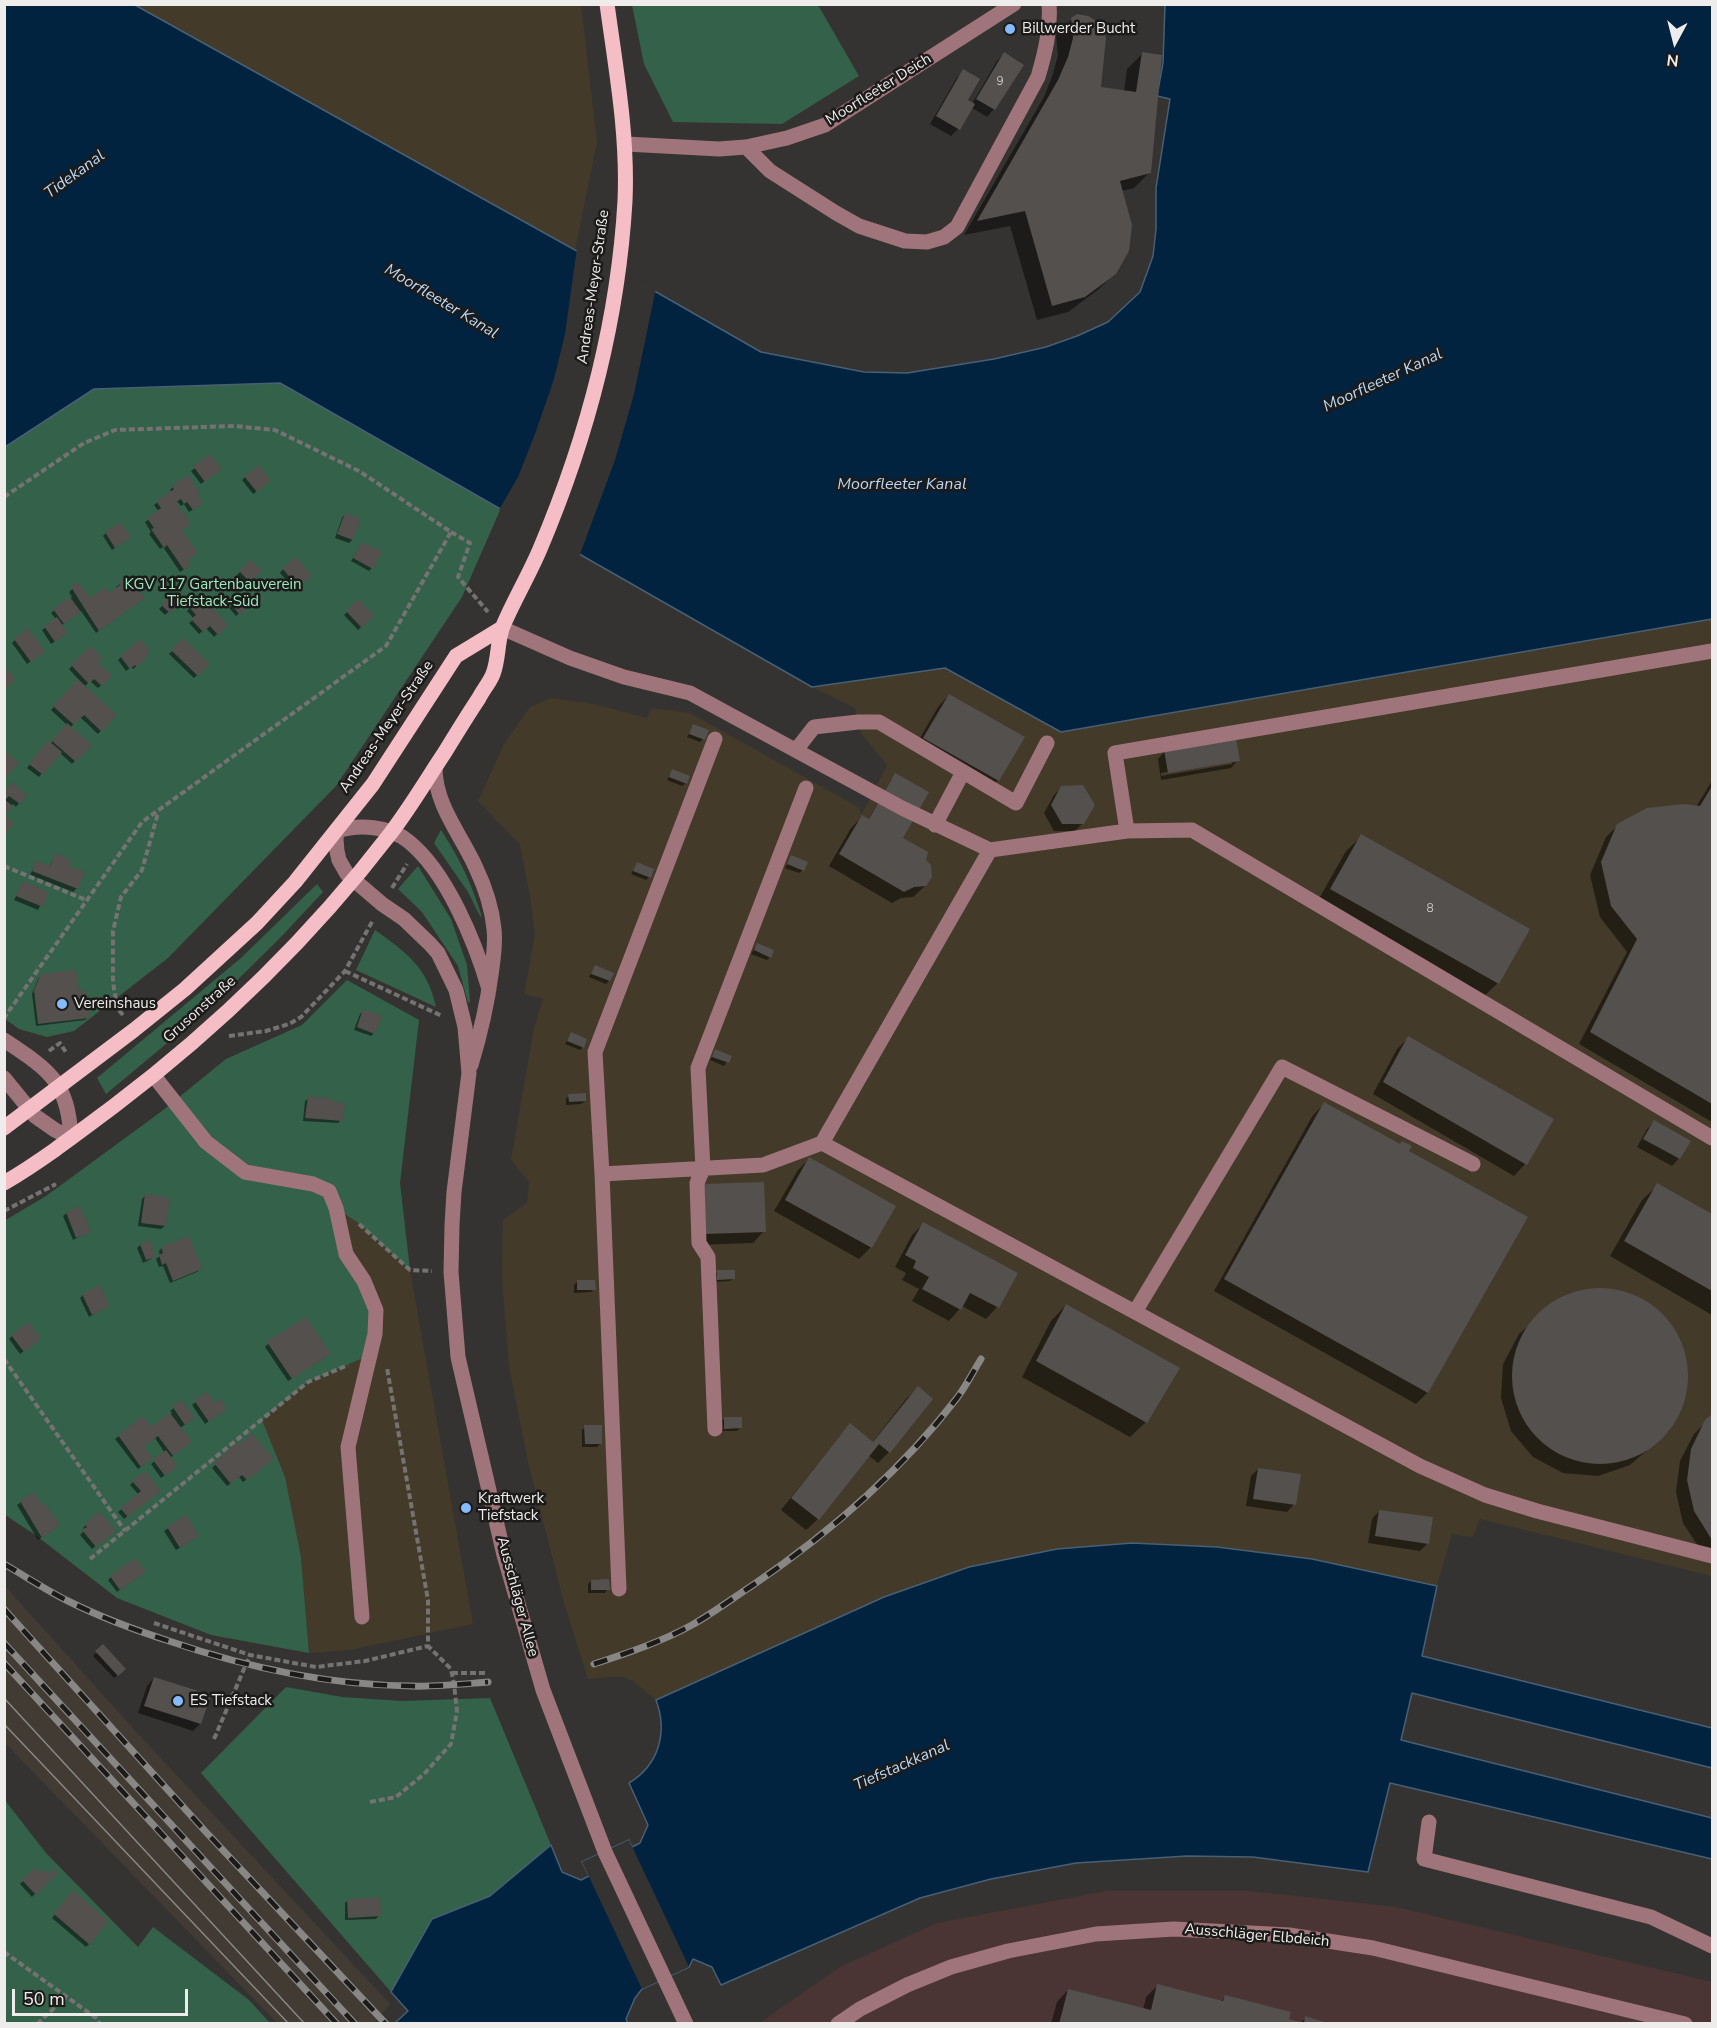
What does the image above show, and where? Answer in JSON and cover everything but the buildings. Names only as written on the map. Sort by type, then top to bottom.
[{"type":"main road","name":"Andreas-Meyer-Straße","points":[[391,832],[494,673],[502,628],[560,500],[592,405],[613,305],[625,201],[626,144],[607,4]]},
{"type":"main road","name":"Andreas-Meyer-Straße","points":[[337,831],[380,774],[456,656],[502,628]]},
{"type":"main road","name":"Grusonstraße","points":[[4,1128],[185,989],[257,923],[337,831]]},
{"type":"main road","name":"Grusonstraße","points":[[4,1184],[39,1162],[154,1076],[226,1013],[270,971],[352,880],[391,832]]},
{"type":"street","name":"Moorfleeter Deich","points":[[626,144],[719,149],[746,147],[787,138],[825,125],[1014,4]]},
{"type":"street","points":[[746,147],[770,171],[859,226],[905,241],[927,242],[944,237],[957,227],[1038,77],[1045,52],[1049,4]]},
{"type":"street","points":[[502,628],[570,658],[624,676],[690,693],[902,808],[990,850],[1127,831],[1192,830],[1713,1138]]},
{"type":"street","points":[[1127,831],[1115,753],[1713,651]]},
{"type":"street","points":[[796,750],[814,727],[879,722],[1016,803],[1047,743]]},
{"type":"street","points":[[619,1589],[595,1053],[715,739]]},
{"type":"street","points":[[435,767],[440,798],[476,867],[488,898],[494,931],[494,954],[489,989]]},
{"type":"street","points":[[935,825],[963,772]]},
{"type":"street","points":[[715,1429],[708,1257],[699,1243],[697,1183],[703,1169],[698,1068],[806,788]]},
{"type":"street","name":"Ausschläger Allee","points":[[469,1073],[465,1027],[456,990],[438,953],[404,919],[352,880],[339,860],[336,844],[337,831],[363,827],[391,832],[407,840],[417,849],[443,884],[459,913],[479,957],[489,989],[482,1030],[469,1073],[454,1192],[451,1272],[458,1357],[504,1554],[543,1690],[605,1852],[686,2024]]},
{"type":"street","points":[[602,1174],[763,1166],[822,1143],[990,850]]},
{"type":"street","points":[[4,1040],[41,1065],[60,1087],[68,1110],[71,1138]]},
{"type":"street","points":[[1135,1312],[1282,1067],[1473,1164]]},
{"type":"street","points":[[154,1076],[206,1142],[245,1172],[313,1184],[329,1191],[336,1208],[346,1254],[364,1281],[376,1310],[375,1334],[348,1447],[362,1617]]},
{"type":"street","points":[[4,1078],[29,1110],[45,1124],[71,1138]]},
{"type":"street","points":[[822,1143],[1420,1466],[1485,1495],[1537,1511],[1713,1556]]},
{"type":"street","points":[[1429,1822],[1424,1859],[1651,1917],[1713,1946]]},
{"type":"street","name":"Ausschläger Elbdeich","points":[[838,2024],[860,2009],[907,1985],[951,1967],[1008,1951],[1096,1934],[1174,1929],[1289,1935],[1372,1948],[1685,2024]]},
{"type":"path","points":[[4,497],[84,443],[115,430],[234,426],[275,430],[359,471],[470,543],[458,577],[502,628]]},
{"type":"path","points":[[4,1018],[142,822],[386,646],[451,532]]},
{"type":"path","points":[[134,1030],[117,1008],[113,982],[113,931],[121,897],[142,870],[158,812]]},
{"type":"path","points":[[224,1037],[266,1031],[289,1024],[301,1017],[345,970],[382,904],[417,849]]},
{"type":"path","points":[[4,866],[86,900]]},
{"type":"path","points":[[345,970],[465,1027]]},
{"type":"path","points":[[60,1043],[67,1054]]},
{"type":"path","points":[[4,1211],[57,1184]]},
{"type":"path","points":[[336,1208],[357,1222],[410,1270],[451,1272]]},
{"type":"path","points":[[370,1802],[396,1797],[424,1774],[451,1744],[457,1711],[451,1670],[428,1647],[426,1588],[383,1347],[375,1334]]},
{"type":"path","points":[[90,1558],[308,1382],[370,1355]]},
{"type":"path","points":[[4,1359],[125,1531]]},
{"type":"path","points":[[154,1623],[250,1655],[316,1667],[365,1661],[428,1647]]},
{"type":"path","points":[[214,1739],[250,1655]]},
{"type":"path","points":[[452,1673],[485,1672]]},
{"type":"path","points":[[4,1952],[96,2018],[100,2024]]},
{"type":"path","points":[[37,2024],[66,1996]]},
{"type":"shaded area","points":[[135,5],[581,5],[597,142],[575,250]]},
{"type":"shaded area","name":"Kraftwerk Tiefstack","points":[[1712,619],[1712,1576],[1480,1519],[1473,1537],[1452,1534],[1437,1586],[1312,1559],[1217,1547],[1132,1543],[1057,1549],[884,1597],[656,1700],[633,1681],[621,1676],[588,1679],[564,1603],[528,1462],[509,1366],[502,1277],[503,1220],[527,1203],[529,1182],[511,1160],[534,1028],[543,999],[524,994],[535,935],[520,845],[478,801],[504,744],[530,707],[551,698],[593,704],[647,718],[652,708],[690,713],[858,807],[862,814],[887,765],[860,732],[855,708],[812,687],[945,668],[1061,732]]},
{"type":"shaded area","points":[[336,1208],[357,1222],[410,1270],[473,1624],[349,1650],[309,1653],[301,1557],[262,1419],[308,1382],[370,1355]]},
{"type":"shaded area","points":[[4,1585],[140,1736],[390,2004],[374,2023],[277,2023],[5,1743]]},
{"type":"shaded area","points":[[1106,1891],[1250,1891],[1396,1907],[1712,1982],[1712,2024],[758,2024],[840,1967],[937,1923]]},
{"type":"green space","points":[[632,5],[818,5],[859,76],[782,124],[673,122],[644,64]]},
{"type":"green space","name":"KGV 117 Gartenbauverein Tiefstack-Süd","points":[[280,383],[501,508],[462,597],[336,786],[168,958],[74,1031],[47,1037],[19,1029],[5,1019],[5,447],[94,389]]},
{"type":"green space","points":[[441,830],[465,872],[482,917],[468,892],[434,843]]},
{"type":"green space","points":[[418,866],[451,919],[467,965],[470,1002],[468,1003],[458,966],[422,912],[398,889]]},
{"type":"green space","points":[[317,884],[323,892],[281,937],[208,1009],[106,1094],[97,1078],[241,958]]},
{"type":"green space","points":[[375,930],[414,962],[427,982],[436,1007],[356,970]]},
{"type":"green space","points":[[347,980],[419,1020],[400,1183],[410,1270],[357,1222],[337,1209],[376,1310],[370,1355],[308,1382],[262,1420],[285,1477],[301,1557],[309,1653],[211,1635],[117,1598],[34,1534],[5,1515],[4,1221],[46,1196],[162,1111],[226,1059],[302,1025]]},
{"type":"green space","points":[[286,1687],[342,1697],[402,1701],[490,1698],[551,1845],[490,1896],[432,1919],[391,1992],[201,1773]]},
{"type":"green space","points":[[4,1799],[46,1853],[138,1947],[153,1927],[249,2000],[270,2023],[5,2023]]},
{"type":"water","points":[[5,5],[135,5],[761,352],[864,372],[907,373],[994,359],[1046,347],[1108,322],[1140,292],[1153,256],[1156,229],[1156,188],[1170,99],[1157,96],[1163,63],[1165,5],[1712,5],[1712,619],[1061,732],[945,668],[812,687],[280,383],[94,389],[5,447]]},
{"type":"water","name":"Tiefstackkanal","points":[[1132,1543],[1217,1547],[1312,1559],[1437,1586],[1422,1656],[1712,1728],[1712,1768],[1412,1693],[1401,1740],[1712,1818],[1712,1859],[1390,1783],[1368,1872],[1253,1857],[1187,1856],[1076,1863],[991,1879],[920,1898],[721,1985],[712,1967],[693,1959],[689,1967],[642,1989],[635,1998],[626,2019],[628,2023],[395,2023],[408,2011],[391,1992],[432,1919],[490,1896],[551,1845],[562,1872],[581,1880],[589,1876],[582,1862],[629,1840],[632,1847],[640,1843],[648,1825],[629,1783],[648,1767],[658,1747],[661,1724],[656,1700],[884,1597],[969,1567],[1057,1549]]},
{"type":"pier","points":[[577,248],[656,288],[634,394],[615,460],[579,557],[499,510],[518,477],[554,379],[565,334]]},
{"type":"pier","points":[[629,1840],[689,1967],[642,1989],[582,1862]]},
{"type":"tram line","points":[[4,1698],[305,2024]]},
{"type":"tram line","points":[[4,1724],[289,2024]]},
{"type":"railway","points":[[594,1664],[656,1642],[692,1625],[810,1544],[863,1499],[912,1451],[957,1398],[981,1359]]},
{"type":"railway","points":[[4,1564],[60,1597],[105,1618],[199,1651],[258,1667],[319,1678],[380,1685],[430,1686],[488,1682]]},
{"type":"railway","points":[[4,1609],[205,1831],[386,2024]]},
{"type":"railway","points":[[4,1643],[355,2024]]},
{"type":"railway","points":[[4,1663],[337,2024]]},
{"type":"place","name":"Billwerder Bucht","points":[[1010,29]]},
{"type":"place","name":"Vereinshaus","points":[[62,1004]]},
{"type":"place","name":"Kraftwerk Tiefstack","points":[[466,1508]]},
{"type":"place","name":"ES Tiefstack","points":[[178,1701]]},
{"type":"water label","name":"Tidekanal","points":[[75,175]]},
{"type":"water label","name":"Moorfleeter Kanal","points":[[441,302]]},
{"type":"water label","name":"Moorfleeter Kanal","points":[[1383,381]]},
{"type":"water label","name":"Moorfleeter Kanal","points":[[902,485]]}]
